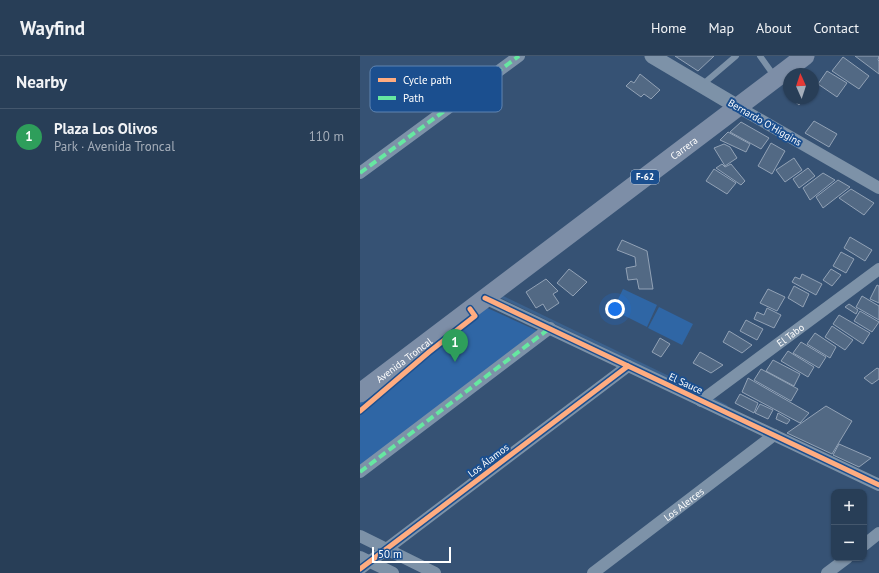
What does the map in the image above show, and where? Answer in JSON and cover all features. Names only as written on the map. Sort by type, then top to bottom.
[{"type":"main road","name":"Carrera","points":[[485,298],[805,56]]},
{"type":"main road","name":"Avenida Troncal","points":[[360,393],[485,298]]},
{"type":"street","points":[[502,69],[519,56]]},
{"type":"street","name":"Bernardo O'Higgins","points":[[652,56],[879,188]]},
{"type":"street","points":[[360,173],[443,112]]},
{"type":"street","name":"El Tabo","points":[[701,400],[879,269]]},
{"type":"street","name":"El Sauce","points":[[485,298],[879,485]]},
{"type":"street","points":[[360,472],[550,328]]},
{"type":"street","name":"Los Álamos","points":[[363,562],[386,549],[628,366]]},
{"type":"street","name":"Los Alerces","points":[[593,573],[774,435]]},
{"type":"street","points":[[867,543],[879,533]]},
{"type":"street","points":[[360,536],[435,573]]},
{"type":"street","points":[[827,573],[843,561]]},
{"type":"street","points":[[363,562],[393,573]]},
{"type":"lane","points":[[701,85],[736,56]]},
{"type":"lane","points":[[760,56],[776,78]]},
{"type":"shaded area","points":[[623,289],[657,305],[647,327],[613,310]]},
{"type":"shaded area","points":[[483,306],[540,332],[360,468],[360,402]]},
{"type":"shaded area","points":[[659,307],[693,324],[682,345],[648,328]]},
{"type":"building","points":[[675,56],[714,56],[698,71]]},
{"type":"building","points":[[855,56],[879,56],[879,74]]},
{"type":"building","points":[[843,57],[869,76],[859,89],[832,71]]},
{"type":"building","points":[[827,71],[847,83],[837,97],[819,85]]},
{"type":"building","points":[[640,74],[660,90],[651,99],[644,94],[641,97],[626,86],[631,81],[634,83]]},
{"type":"building","points":[[814,121],[837,134],[829,147],[805,133]]},
{"type":"building","points":[[741,122],[769,138],[761,149],[730,132]]},
{"type":"building","points":[[728,132],[750,144],[746,152],[720,140]]},
{"type":"building","points":[[771,143],[785,151],[772,174],[758,166]]},
{"type":"building","points":[[724,144],[730,147],[737,158],[725,166],[714,148]]},
{"type":"building","points":[[794,158],[802,170],[785,182],[776,170]]},
{"type":"building","points":[[722,164],[725,167],[731,164],[745,181],[741,185],[716,168]]},
{"type":"building","points":[[808,168],[815,176],[799,188],[793,179]]},
{"type":"building","points":[[714,169],[736,183],[727,194],[706,181]]},
{"type":"building","points":[[823,173],[835,180],[810,200],[803,188]]},
{"type":"building","points":[[838,180],[850,187],[823,208],[816,197]]},
{"type":"building","points":[[851,189],[874,203],[864,215],[839,198]]},
{"type":"building","points":[[850,237],[872,250],[865,261],[844,248]]},
{"type":"building","points":[[622,240],[647,251],[653,289],[639,289],[637,279],[628,280],[626,268],[636,266],[635,257],[617,250]]},
{"type":"building","points":[[841,252],[854,259],[846,273],[833,266]]},
{"type":"building","points":[[569,269],[587,282],[573,296],[557,283]]},
{"type":"building","points":[[831,269],[841,275],[832,286],[823,280]]},
{"type":"building","points":[[802,274],[822,284],[816,295],[792,282],[795,277],[800,279]]},
{"type":"building","points":[[546,279],[558,291],[553,294],[559,303],[547,311],[543,304],[536,308],[526,292]]},
{"type":"building","points":[[877,285],[879,286],[879,303],[870,299]]},
{"type":"building","points":[[794,286],[809,294],[803,307],[788,298]]},
{"type":"building","points":[[768,289],[785,297],[777,311],[760,303]]},
{"type":"building","points":[[862,296],[879,306],[879,320],[856,307]]},
{"type":"building","points":[[849,304],[858,310],[856,314],[845,307]]},
{"type":"building","points":[[767,308],[781,315],[774,328],[754,319],[757,312],[764,315]]},
{"type":"building","points":[[860,311],[879,322],[872,332],[854,321]]},
{"type":"building","points":[[839,315],[870,333],[863,344],[833,324]]},
{"type":"building","points":[[746,320],[763,329],[757,340],[740,331]]},
{"type":"building","points":[[832,326],[853,340],[845,350],[825,337]]},
{"type":"building","points":[[729,331],[752,345],[742,353],[723,342]]},
{"type":"building","points":[[815,333],[836,347],[830,358],[807,344]]},
{"type":"building","points":[[660,338],[670,344],[661,357],[652,352]]},
{"type":"building","points":[[801,342],[826,357],[819,368],[793,353]]},
{"type":"building","points":[[788,351],[814,367],[808,377],[781,361]]},
{"type":"building","points":[[700,352],[723,365],[711,373],[693,363]]},
{"type":"building","points":[[773,360],[800,374],[794,386],[766,371]]},
{"type":"building","points":[[877,368],[879,369],[879,379],[872,384],[864,378]]},
{"type":"building","points":[[761,369],[798,389],[791,401],[754,380]]},
{"type":"building","points":[[748,378],[809,413],[800,423],[742,392]]},
{"type":"building","points":[[740,394],[758,403],[754,413],[735,403]]},
{"type":"building","points":[[760,404],[773,410],[768,419],[755,413]]},
{"type":"building","points":[[826,406],[852,421],[832,454],[787,433]]},
{"type":"building","points":[[778,413],[790,420],[787,424],[776,419]]},
{"type":"building","points":[[839,444],[871,458],[859,467],[833,455]]},
{"type":"waterway","points":[[500,296],[705,395]]},
{"type":"waterway","points":[[710,398],[726,406]]},
{"type":"marked path","points":[[502,69],[519,56]]},
{"type":"marked path","points":[[360,173],[443,112]]},
{"type":"marked path","points":[[360,472],[550,328]]},
{"type":"cycle path","points":[[485,298],[879,485]]},
{"type":"cycle path","points":[[360,411],[429,352],[475,316],[470,309]]},
{"type":"cycle path","points":[[360,569],[628,366]]},
{"type":"place","name":"Plaza Los Olivos","points":[[455,362]]}]
